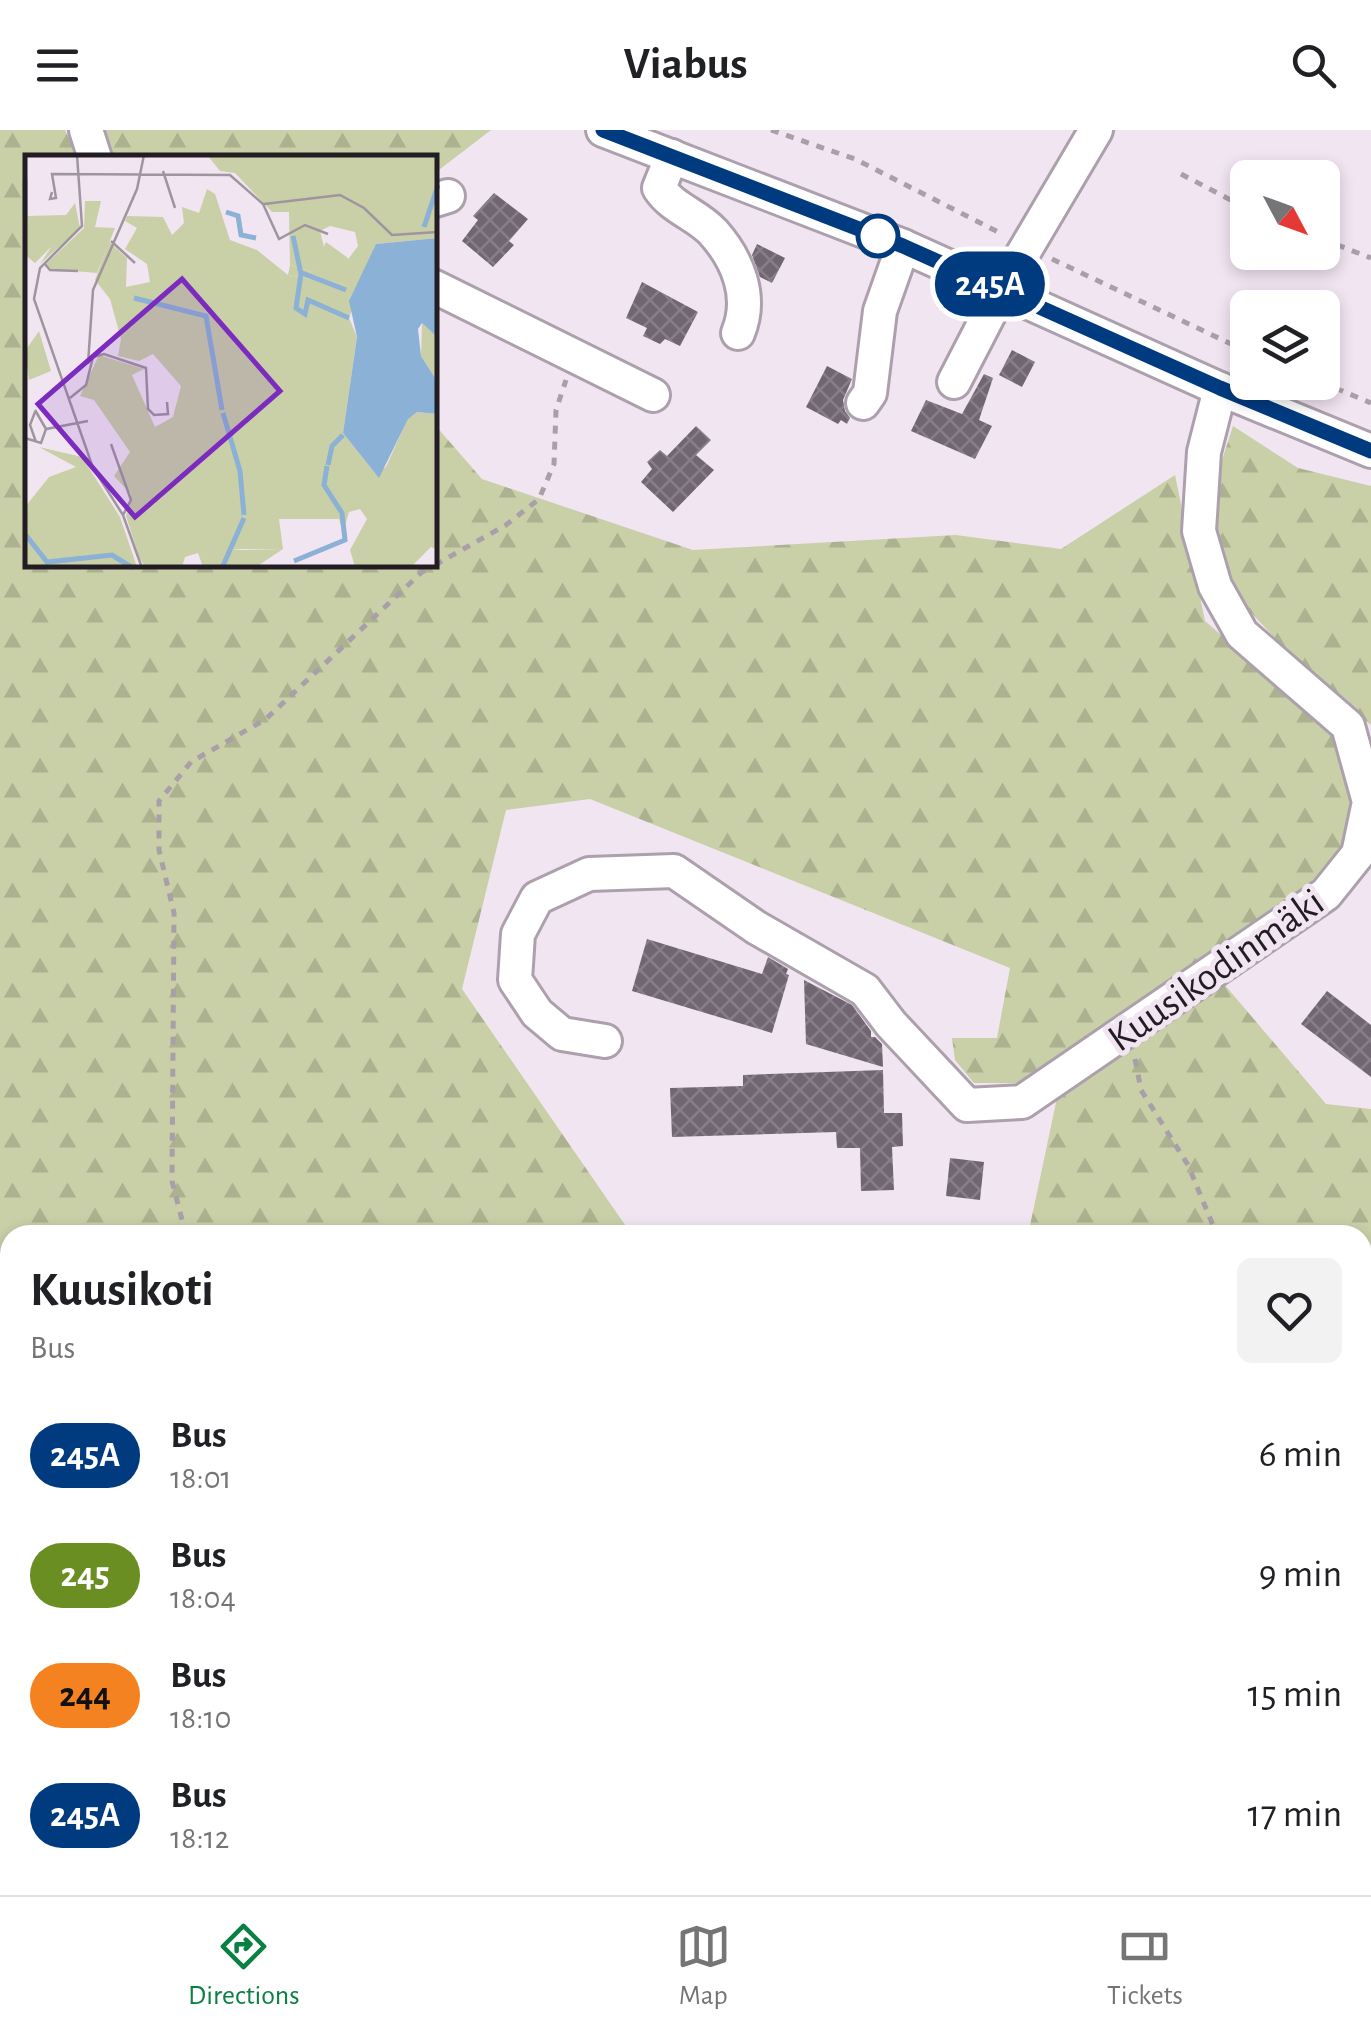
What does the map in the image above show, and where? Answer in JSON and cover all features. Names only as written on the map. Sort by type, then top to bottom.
[{"type":"street","points":[[86,130],[94,155]]},
{"type":"street","points":[[603,130],[903,246],[1371,452]]},
{"type":"street","points":[[954,382],[1002,289],[1096,130]]},
{"type":"street","points":[[672,156],[659,188],[669,203],[712,230],[742,278],[744,318],[738,333]]},
{"type":"street","points":[[864,403],[870,393],[880,310],[903,246]]},
{"type":"street","points":[[438,288],[653,395]]},
{"type":"street","name":"Kuusikodinmäki","points":[[605,1041],[562,1034],[537,1013],[515,980],[518,934],[537,898],[589,874],[674,871],[757,928],[865,990],[966,1105],[1022,1102],[1326,894],[1358,854],[1369,802],[1360,736],[1242,634],[1216,586],[1199,531],[1206,433],[1220,388]]},
{"type":"path","points":[[1181,174],[1230,200]]},
{"type":"path","points":[[1340,246],[1371,258]]},
{"type":"path","points":[[438,563],[506,525],[539,498],[554,464],[556,410],[574,356]]},
{"type":"path","points":[[1340,390],[1371,403]]},
{"type":"path","points":[[183,1225],[172,1181],[174,913],[159,850],[158,801],[191,762],[266,719],[429,568]]},
{"type":"path","points":[[1129,1032],[1142,1090],[1188,1165],[1213,1225]]},
{"type":"green space","points":[[0,130],[65,130],[77,155],[25,155],[25,568],[438,568],[438,428],[482,479],[693,550],[956,535],[1061,549],[1175,475],[1205,621],[1334,733],[1355,808],[1338,855],[1281,912],[1023,1083],[974,1083],[955,1060],[952,1038],[997,1038],[1010,968],[590,799],[506,810],[462,989],[625,1225],[0,1225]]},
{"type":"green space","points":[[99,130],[491,130],[438,171],[438,155],[110,155]]},
{"type":"green space","points":[[1233,426],[1298,468],[1371,486],[1371,725],[1286,650],[1244,605],[1218,546],[1214,485]]},
{"type":"green space","points":[[1224,984],[1326,1104],[1371,1109],[1371,1225],[1030,1225],[1058,1093]]},
{"type":"building","points":[[494,193],[528,219],[509,241],[514,245],[493,267],[462,241],[478,220],[473,216]]},
{"type":"building","points":[[757,244],[785,258],[772,283],[760,277],[752,255]]},
{"type":"building","points":[[642,282],[698,312],[680,346],[665,339],[660,344],[643,336],[647,328],[626,318]]},
{"type":"building","points":[[1012,350],[1035,362],[1022,387],[999,375]]},
{"type":"building","points":[[827,366],[852,379],[843,400],[850,418],[847,424],[841,420],[838,424],[806,407]]},
{"type":"building","points":[[984,374],[993,378],[979,420],[992,426],[975,459],[911,431],[926,400],[962,414]]},
{"type":"building","points":[[696,426],[711,440],[696,455],[714,470],[673,512],[641,482],[652,469],[647,462],[660,450],[667,456]]},
{"type":"building","points":[[647,939],[762,974],[768,957],[788,969],[772,1033],[632,991]]},
{"type":"building","points":[[804,980],[852,1005],[871,1031],[871,1037],[882,1044],[883,1067],[806,1044]]},
{"type":"building","points":[[1327,991],[1371,1025],[1371,1077],[1301,1024]]},
{"type":"building","points":[[883,1070],[884,1113],[902,1113],[903,1146],[892,1147],[894,1190],[861,1191],[860,1148],[837,1148],[836,1132],[672,1137],[670,1088],[743,1086],[743,1075]]},
{"type":"building","points":[[950,1158],[984,1162],[980,1200],[946,1196]]},
{"type":"bus line","name":"245A","points":[[603,130],[903,246],[1371,451]]}]
